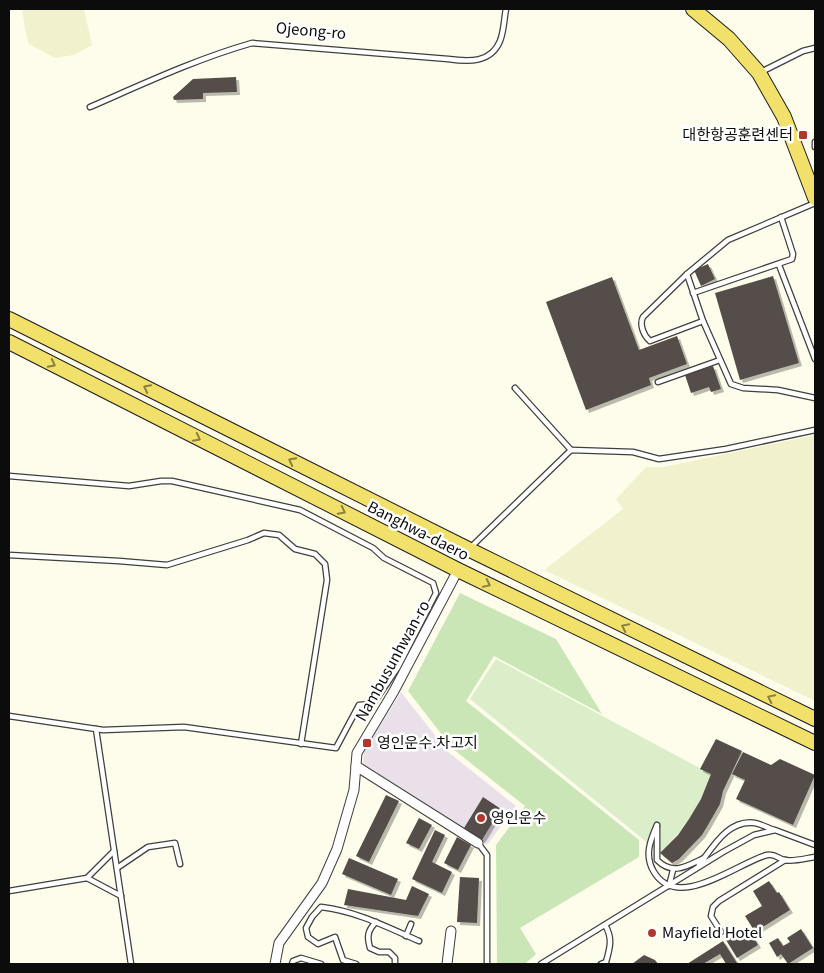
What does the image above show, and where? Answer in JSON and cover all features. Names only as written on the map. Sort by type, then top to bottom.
[{"type":"main road","points":[[693,9],[729,39],[760,73],[784,117],[815,198]]},
{"type":"main road","name":"Banghwa-daero","points":[[9,319],[468,550],[815,719]]},
{"type":"main road","name":"Banghwa-daero","points":[[9,342],[458,570],[815,743]]},
{"type":"street","name":"Nambusunhwan-ro","points":[[275,964],[280,943],[322,883],[337,849],[354,790],[357,753],[394,691],[458,570]]},
{"type":"street","points":[[356,766],[478,843]]},
{"type":"street","points":[[447,964],[451,931]]},
{"type":"lane","name":"Ojeong-ro","points":[[90,107],[176,70],[230,49],[252,43],[467,62],[480,60],[493,53],[501,40],[506,9]]},
{"type":"lane","points":[[760,73],[803,51],[815,48]]},
{"type":"lane","points":[[815,142],[815,147]]},
{"type":"lane","points":[[703,321],[652,340],[646,337],[642,326],[643,317],[687,274],[728,240],[815,203]]},
{"type":"lane","points":[[694,293],[790,261],[793,257],[781,217]]},
{"type":"lane","points":[[779,265],[815,358]]},
{"type":"lane","points":[[687,274],[703,321],[729,381],[734,386],[778,390],[815,398]]},
{"type":"lane","points":[[658,382],[720,360]]},
{"type":"lane","points":[[515,388],[571,450]]},
{"type":"lane","points":[[468,550],[571,450],[633,452],[659,459],[726,449],[815,430]]},
{"type":"lane","points":[[9,476],[130,486],[172,481],[300,510],[373,548],[384,558],[432,583],[436,593],[398,667],[373,704],[359,705],[336,748],[184,727],[103,730],[9,716]]},
{"type":"lane","points":[[9,555],[119,561],[166,566],[248,540],[264,533],[279,535],[295,549],[315,554],[325,564],[327,580],[301,744]]},
{"type":"lane","points":[[96,729],[131,964]]},
{"type":"lane","points":[[695,870],[728,829],[742,823],[756,823],[815,845]]},
{"type":"lane","points":[[705,858],[686,867],[673,870],[664,867],[658,860],[657,825],[651,840],[648,856],[650,865],[659,880],[669,886],[681,889],[698,885],[767,855],[775,855],[785,860]]},
{"type":"lane","points":[[545,963],[754,835],[775,830]]},
{"type":"lane","points":[[117,868],[148,846],[175,843],[180,864]]},
{"type":"lane","points":[[478,843],[487,855],[486,964]]},
{"type":"lane","points":[[9,891],[87,878],[114,851]]},
{"type":"lane","points":[[721,932],[711,916],[713,908],[719,901],[785,860],[815,857]]},
{"type":"lane","points":[[669,886],[673,870]]},
{"type":"lane","points":[[87,878],[121,896]]},
{"type":"lane","points":[[356,964],[343,960],[335,937],[318,944],[308,938],[306,928],[312,917],[321,907],[336,909],[376,922],[419,941]]},
{"type":"lane","points":[[376,922],[370,928],[367,939],[370,948],[379,952],[388,952],[396,958],[395,964]]},
{"type":"lane","points":[[406,936],[410,924]]},
{"type":"lane","points":[[601,964],[606,962],[610,950],[610,934],[605,925]]},
{"type":"lane","points":[[292,964],[293,961],[301,958],[321,964]]},
{"type":"shaded area","name":"영인운수","points":[[401,692],[448,752],[516,806],[487,845],[363,765],[364,751]]},
{"type":"green space","points":[[22,9],[84,9],[92,45],[74,55],[55,58],[29,44]]},
{"type":"green space","points":[[815,435],[815,701],[544,570],[623,509],[616,499],[646,467],[664,467]]},
{"type":"green space","points":[[460,593],[556,639],[602,714],[494,656],[466,701],[639,840],[639,857],[520,928],[536,954],[525,964],[497,964],[496,845],[525,806],[453,749],[408,691]]},
{"type":"green space","points":[[496,659],[711,774],[697,807],[660,853],[470,699]]},
{"type":"building","points":[[236,77],[237,92],[203,93],[203,99],[174,100],[173,97],[193,79]]},
{"type":"building","points":[[708,264],[715,279],[701,286],[694,270]]},
{"type":"building","points":[[773,276],[799,363],[740,380],[715,293]]},
{"type":"building","points":[[612,277],[639,350],[677,336],[687,364],[649,378],[651,385],[586,410],[546,302]]},
{"type":"building","points":[[713,366],[721,389],[711,392],[709,387],[691,393],[685,375]]},
{"type":"building","points":[[716,739],[742,751],[723,791],[720,804],[702,835],[679,859],[672,863],[660,853],[678,835],[701,799],[711,774],[700,769]]},
{"type":"building","points":[[743,752],[771,765],[780,759],[815,775],[793,825],[736,799],[745,780],[732,774]]},
{"type":"building","points":[[386,795],[399,801],[369,862],[356,856]]},
{"type":"building","points":[[483,797],[501,809],[482,840],[464,828]]},
{"type":"building","points":[[419,818],[432,825],[419,849],[406,843]]},
{"type":"building","points":[[435,830],[445,835],[432,862],[452,872],[442,893],[412,879]]},
{"type":"building","points":[[457,837],[471,845],[458,870],[444,863]]},
{"type":"building","points":[[349,858],[398,879],[391,895],[342,874]]},
{"type":"building","points":[[460,877],[479,878],[477,923],[457,922]]},
{"type":"building","points":[[769,881],[777,893],[779,892],[790,910],[755,932],[745,916],[762,906],[753,891]]},
{"type":"building","points":[[412,886],[429,894],[418,916],[344,905],[348,889],[406,900]]},
{"type":"building","points":[[748,928],[758,945],[737,958],[726,940]]},
{"type":"building","points":[[801,929],[813,948],[788,964],[781,954],[777,957],[769,943],[778,938],[783,946],[790,942],[787,938]]},
{"type":"building","points":[[723,941],[737,963],[726,964],[720,954],[703,964],[687,964]]},
{"type":"building","points":[[644,955],[655,960],[658,964],[632,964]]},
{"type":"place","name":"대한항공훈련센터","points":[[803,135]]},
{"type":"place","name":"영인운수.차고지","points":[[367,743]]},
{"type":"place","name":"영인운수","points":[[481,818]]},
{"type":"place","name":"Mayfield Hotel","points":[[652,933]]}]
